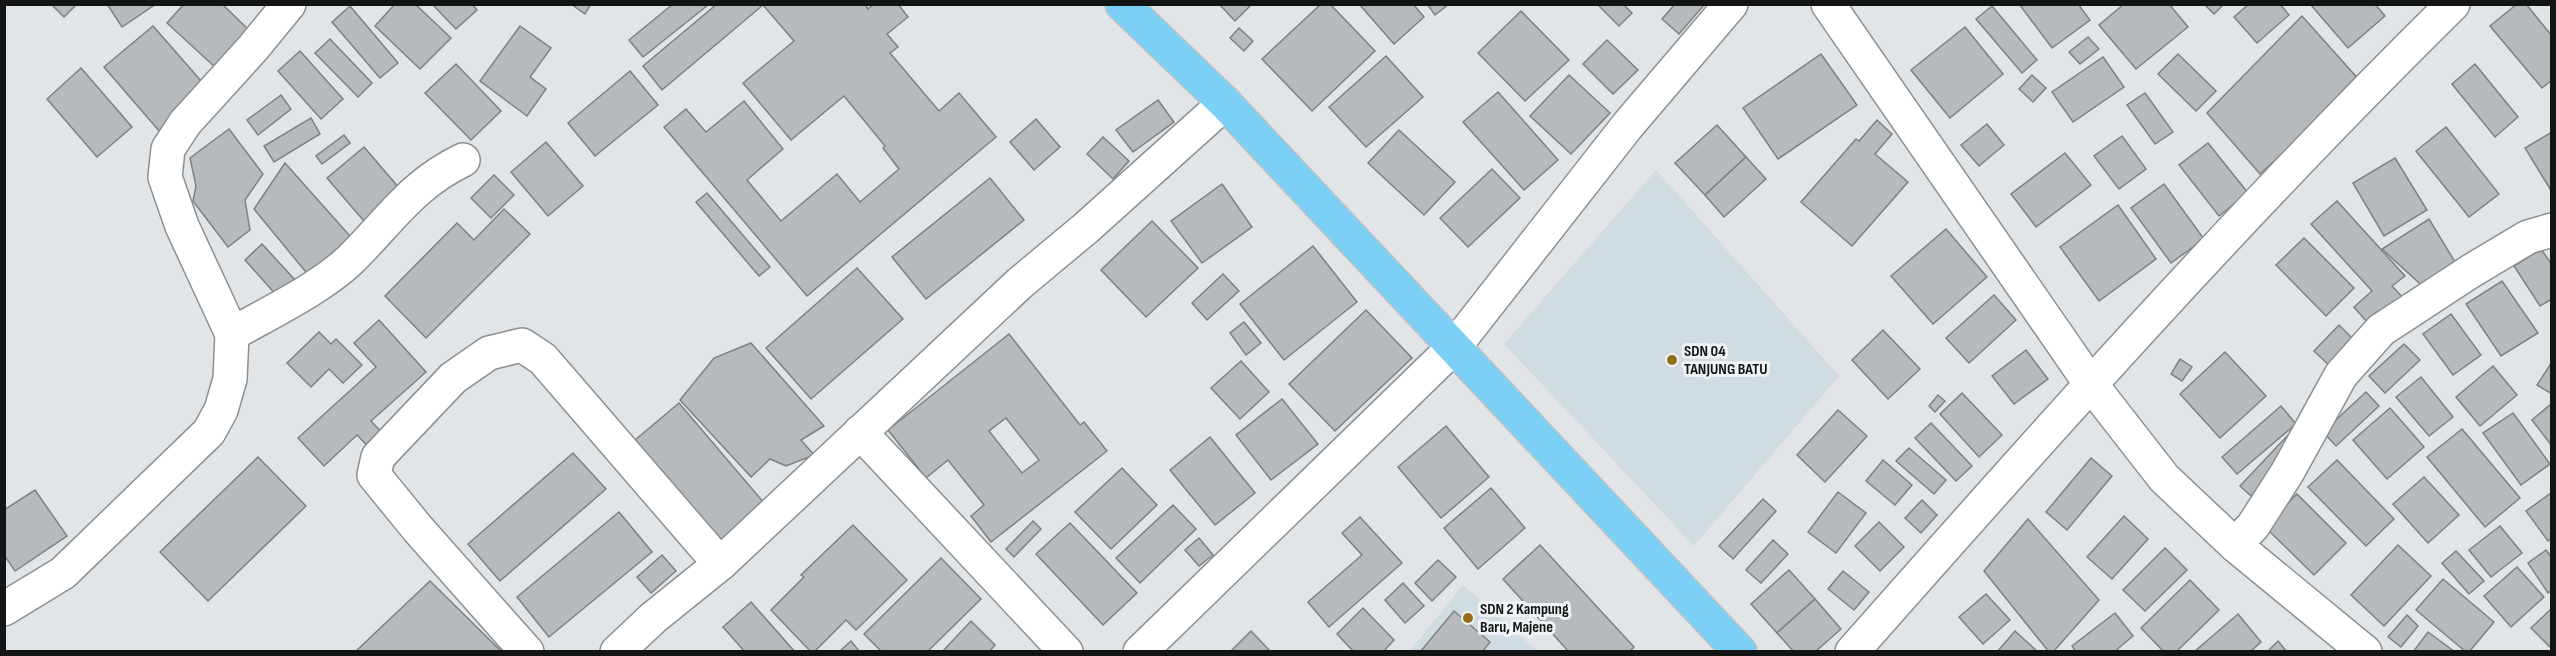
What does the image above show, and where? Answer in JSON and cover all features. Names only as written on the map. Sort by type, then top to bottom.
[{"type":"highway","points":[[1122,4],[1225,103],[1740,651]]},
{"type":"street","points":[[4,609],[63,573],[209,432],[221,410],[230,379],[232,334],[175,206],[165,177],[168,149],[185,123],[254,48],[289,4]]},
{"type":"street","points":[[1140,651],[1455,346],[1628,125],[1731,4]]},
{"type":"street","points":[[1828,4],[2090,383],[2164,478],[2235,544],[2365,651]]},
{"type":"street","points":[[1852,651],[2090,383],[2349,106],[2453,4]]},
{"type":"street","points":[[617,651],[653,618],[720,564],[1020,283],[1086,228],[1225,103]]},
{"type":"street","points":[[232,334],[338,270],[424,183],[463,160]]},
{"type":"street","points":[[2235,544],[2253,526],[2287,472],[2341,375],[2381,330],[2470,271],[2528,237],[2552,230]]},
{"type":"street","points":[[527,651],[418,530],[374,475],[378,457],[392,441],[453,378],[489,353],[522,345],[543,359],[720,564]]},
{"type":"street","points":[[860,432],[1066,651]]},
{"type":"shaded area","name":"SDN 04 TANJUNG BATU","points":[[1656,170],[1839,376],[1694,546],[1504,344]]},
{"type":"shaded area","name":"SDN 2 Kampung Baru, Majene","points":[[1463,585],[1537,651],[1409,652]]},
{"type":"building","points":[[51,4],[77,4],[64,17]]},
{"type":"building","points":[[107,4],[156,4],[122,27]]},
{"type":"building","points":[[184,4],[222,4],[250,31],[216,68],[167,23]]},
{"type":"building","points":[[395,4],[415,4],[451,38],[420,69],[375,26]]},
{"type":"building","points":[[432,4],[472,4],[477,10],[456,29]]},
{"type":"building","points":[[571,4],[591,4],[585,14]]},
{"type":"building","points":[[673,4],[708,5],[643,57],[629,40]]},
{"type":"building","points":[[717,4],[865,4],[868,9],[874,4],[898,4],[908,17],[887,34],[898,47],[890,53],[939,111],[959,93],[996,137],[807,296],[664,127],[686,109],[706,132],[744,101],[783,149],[747,180],[781,221],[837,174],[860,202],[899,169],[883,148],[885,146],[844,96],[791,140],[743,83],[794,41],[763,5],[662,90],[643,66]]},
{"type":"building","points":[[1219,4],[1252,4],[1235,21]]},
{"type":"building","points":[[1321,4],[1330,4],[1375,51],[1312,111],[1262,59]]},
{"type":"building","points":[[1359,4],[1413,4],[1424,17],[1394,44]]},
{"type":"building","points":[[1427,4],[1449,4],[1435,15]]},
{"type":"building","points":[[1597,4],[1623,4],[1632,13],[1619,26]]},
{"type":"building","points":[[1675,4],[1704,5],[1679,34],[1662,19]]},
{"type":"building","points":[[2019,4],[2078,4],[2090,20],[2052,48]]},
{"type":"building","points":[[2124,4],[2169,4],[2188,27],[2136,69],[2099,25]]},
{"type":"building","points":[[2204,4],[2224,4],[2214,14]]},
{"type":"building","points":[[2249,4],[2280,4],[2289,15],[2257,43],[2234,17]]},
{"type":"building","points":[[2310,4],[2375,4],[2385,16],[2348,48]]},
{"type":"building","points":[[2517,4],[2526,4],[2552,36],[2552,80],[2542,88],[2490,26]]},
{"type":"building","points":[[350,6],[398,63],[380,78],[332,22]]},
{"type":"building","points":[[1992,6],[2037,60],[2022,73],[1976,19]]},
{"type":"building","points":[[1521,11],[1569,60],[1525,101],[1478,53]]},
{"type":"building","points":[[2302,16],[2361,82],[2260,174],[2207,113]]},
{"type":"building","points":[[153,26],[209,90],[160,132],[104,67]]},
{"type":"building","points":[[520,26],[551,48],[530,77],[546,89],[527,116],[480,81]]},
{"type":"building","points":[[1965,27],[2003,74],[1950,118],[1911,70]]},
{"type":"building","points":[[1239,28],[1253,41],[1244,51],[1230,38]]},
{"type":"building","points":[[2088,37],[2099,49],[2080,64],[2069,52]]},
{"type":"building","points":[[330,39],[372,83],[358,97],[315,53]]},
{"type":"building","points":[[1607,40],[1638,70],[1613,94],[1583,64]]},
{"type":"building","points":[[300,51],[343,99],[321,119],[278,71]]},
{"type":"building","points":[[1821,54],[1857,105],[1778,159],[1743,108]]},
{"type":"building","points":[[2178,54],[2216,91],[2196,111],[2158,74]]},
{"type":"building","points":[[1386,56],[1423,97],[1366,147],[1329,107]]},
{"type":"building","points":[[2103,57],[2124,87],[2073,122],[2052,92]]},
{"type":"building","points":[[456,64],[501,111],[471,140],[425,93]]},
{"type":"building","points":[[2475,64],[2518,117],[2495,137],[2452,84]]},
{"type":"building","points":[[81,68],[132,127],[97,157],[47,99]]},
{"type":"building","points":[[630,71],[658,105],[595,156],[568,123]]},
{"type":"building","points":[[1569,75],[1610,113],[1571,154],[1530,116]]},
{"type":"building","points":[[2032,75],[2046,88],[2033,102],[2019,89]]},
{"type":"building","points":[[1498,92],[1558,160],[1524,190],[1463,122]]},
{"type":"building","points":[[2145,93],[2173,132],[2155,144],[2127,105]]},
{"type":"building","points":[[281,95],[291,109],[258,135],[247,120]]},
{"type":"building","points":[[1158,100],[1174,122],[1133,152],[1116,130]]},
{"type":"building","points":[[311,118],[320,134],[274,162],[264,146]]},
{"type":"building","points":[[1036,119],[1060,147],[1034,170],[1010,142]]},
{"type":"building","points":[[1877,120],[1892,134],[1875,154],[1908,182],[1852,246],[1801,202],[1856,139],[1859,141]]},
{"type":"building","points":[[1987,124],[2004,145],[1979,166],[1961,145]]},
{"type":"building","points":[[1717,125],[1746,157],[1705,195],[1675,163]]},
{"type":"building","points":[[2446,127],[2499,194],[2469,217],[2416,151]]},
{"type":"building","points":[[229,129],[263,174],[245,200],[250,230],[228,247],[193,201],[196,186],[190,158]]},
{"type":"building","points":[[1399,130],[1455,182],[1424,215],[1368,163]]},
{"type":"building","points":[[2552,132],[2552,192],[2525,148]]},
{"type":"building","points":[[344,135],[350,143],[322,164],[316,156]]},
{"type":"building","points":[[2122,136],[2146,169],[2119,189],[2094,156]]},
{"type":"building","points":[[1103,137],[1129,161],[1113,179],[1087,154]]},
{"type":"building","points":[[546,142],[583,186],[548,216],[511,172]]},
{"type":"building","points":[[2208,143],[2248,193],[2219,216],[2179,165]]},
{"type":"building","points":[[364,147],[406,196],[369,227],[327,178]]},
{"type":"building","points":[[2065,153],[2091,185],[2036,227],[2011,194]]},
{"type":"building","points":[[1746,157],[1766,179],[1724,217],[1705,195]]},
{"type":"building","points":[[2395,158],[2427,210],[2384,236],[2353,183]]},
{"type":"building","points":[[285,163],[357,244],[314,282],[254,209]]},
{"type":"building","points":[[1492,169],[1520,198],[1468,247],[1440,218]]},
{"type":"building","points":[[494,175],[514,195],[491,218],[471,198]]},
{"type":"building","points":[[990,178],[1024,220],[926,299],[892,257]]},
{"type":"building","points":[[1222,184],[1252,227],[1202,263],[1171,221]]},
{"type":"building","points":[[2164,184],[2204,239],[2171,263],[2131,208]]},
{"type":"building","points":[[707,193],[770,267],[759,276],[696,202]]},
{"type":"building","points":[[2337,201],[2405,276],[2392,286],[2405,300],[2373,329],[2354,307],[2372,291],[2311,224]]},
{"type":"building","points":[[2118,205],[2156,259],[2099,301],[2060,247]]},
{"type":"building","points":[[504,209],[530,234],[426,338],[385,296],[457,223],[474,240]]},
{"type":"building","points":[[2429,219],[2461,272],[2429,292],[2382,249]]},
{"type":"building","points":[[1152,221],[1198,268],[1146,317],[1101,270]]},
{"type":"building","points":[[1946,229],[1987,277],[1933,324],[1891,276]]},
{"type":"building","points":[[2304,238],[2354,288],[2326,316],[2276,265]]},
{"type":"building","points":[[262,244],[296,281],[278,297],[245,260]]},
{"type":"building","points":[[1313,246],[1357,302],[1284,360],[1240,304]]},
{"type":"building","points":[[2541,249],[2552,265],[2552,299],[2540,306],[2514,266]]},
{"type":"building","points":[[857,268],[903,319],[811,399],[766,348]]},
{"type":"building","points":[[1223,274],[1239,291],[1207,320],[1192,303]]},
{"type":"building","points":[[2502,281],[2538,333],[2501,356],[2466,304]]},
{"type":"building","points":[[1994,295],[2016,320],[1969,363],[1946,338]]},
{"type":"building","points":[[1366,310],[1412,358],[1335,431],[1289,384]]},
{"type":"building","points":[[2451,314],[2481,355],[2453,375],[2423,334]]},
{"type":"building","points":[[379,320],[426,372],[371,421],[389,440],[374,453],[357,435],[324,466],[298,438],[376,367],[354,343]]},
{"type":"building","points":[[1244,322],[1261,343],[1246,355],[1230,333]]},
{"type":"building","points":[[2339,325],[2357,343],[2332,368],[2314,351]]},
{"type":"building","points":[[1883,330],[1920,369],[1888,399],[1852,360]]},
{"type":"building","points":[[319,332],[331,344],[336,339],[362,365],[343,383],[329,369],[311,387],[287,363]]},
{"type":"building","points":[[1009,334],[1080,425],[1084,422],[1107,451],[991,542],[971,516],[984,505],[948,460],[926,478],[888,430]],"holes":[[[1006,418],[1039,460],[1022,473],[989,431]]]},
{"type":"building","points":[[751,343],[824,426],[801,440],[814,455],[786,466],[770,459],[751,477],[680,400],[714,358]]},
{"type":"building","points":[[2404,344],[2420,360],[2385,393],[2369,376]]},
{"type":"building","points":[[2026,350],[2048,379],[2014,404],[1992,376]]},
{"type":"building","points":[[2225,352],[2266,396],[2220,438],[2180,394]]},
{"type":"building","points":[[2180,359],[2192,367],[2182,381],[2171,374]]},
{"type":"building","points":[[1241,361],[1269,392],[1240,419],[1211,388]]},
{"type":"building","points":[[2552,362],[2552,394],[2537,385]]},
{"type":"building","points":[[2493,366],[2517,395],[2480,426],[2456,397]]},
{"type":"building","points":[[2421,377],[2453,417],[2429,436],[2396,397]]},
{"type":"building","points":[[2366,392],[2379,406],[2336,446],[2323,432]]},
{"type":"building","points":[[1962,393],[2002,435],[1979,457],[1940,414]]},
{"type":"building","points":[[1938,395],[1945,401],[1935,412],[1929,406]]},
{"type":"building","points":[[1282,399],[1318,444],[1271,480],[1236,435]]},
{"type":"building","points":[[679,403],[770,510],[727,547],[635,440]]},
{"type":"building","points":[[2552,405],[2552,446],[2532,420]]},
{"type":"building","points":[[2281,406],[2296,424],[2237,474],[2222,457]]},
{"type":"building","points":[[2390,408],[2424,447],[2387,479],[2353,440]]},
{"type":"building","points":[[1838,410],[1867,436],[1825,482],[1797,455]]},
{"type":"building","points":[[2513,413],[2550,464],[2521,485],[2483,433]]},
{"type":"building","points":[[1931,423],[1972,466],[1956,481],[1915,438]]},
{"type":"building","points":[[1446,426],[1489,477],[1441,518],[1398,467]]},
{"type":"building","points":[[2462,429],[2520,498],[2485,527],[2427,457]]},
{"type":"building","points":[[2288,435],[2299,446],[2251,496],[2240,486]]},
{"type":"building","points":[[1210,437],[1255,493],[1215,525],[1170,470]]},
{"type":"building","points":[[1909,448],[1946,480],[1934,494],[1896,461]]},
{"type":"building","points":[[573,453],[606,489],[500,581],[468,544]]},
{"type":"building","points":[[258,457],[306,506],[208,601],[160,552]]},
{"type":"building","points":[[2091,458],[2112,476],[2067,530],[2046,512]]},
{"type":"building","points":[[1883,460],[1912,485],[1895,505],[1866,481]]},
{"type":"building","points":[[2337,460],[2394,519],[2366,546],[2308,487]]},
{"type":"building","points":[[1122,468],[1157,505],[1111,549],[1075,512]]},
{"type":"building","points":[[2424,477],[2459,515],[2428,543],[2393,504]]},
{"type":"building","points":[[1491,488],[1525,528],[1478,569],[1444,528]]},
{"type":"building","points":[[35,490],[67,536],[15,571],[4,555],[4,510]]},
{"type":"building","points":[[1838,492],[1866,513],[1836,553],[1808,532]]},
{"type":"building","points":[[2551,493],[2552,538],[2548,541],[2526,511]]},
{"type":"building","points":[[2297,494],[2346,543],[2314,575],[2264,526]]},
{"type":"building","points":[[1763,499],[1776,511],[1733,559],[1719,546]]},
{"type":"building","points":[[1922,500],[1937,515],[1921,533],[1905,518]]},
{"type":"building","points":[[1173,505],[1196,529],[1140,583],[1116,558]]},
{"type":"building","points":[[619,512],[652,552],[549,637],[517,597]]},
{"type":"building","points":[[2124,516],[2148,539],[2112,579],[2087,557]]},
{"type":"building","points":[[1360,517],[1402,563],[1329,627],[1308,602],[1362,555],[1342,533]]},
{"type":"building","points":[[2028,519],[2099,600],[2053,652],[2049,652],[1984,571]]},
{"type":"building","points":[[1033,521],[1041,529],[1014,557],[1006,549]]},
{"type":"building","points":[[1879,522],[1904,547],[1880,571],[1855,546]]},
{"type":"building","points":[[1070,523],[1137,593],[1103,625],[1036,554]]},
{"type":"building","points":[[853,525],[907,580],[856,630],[846,620],[814,652],[811,652],[771,610],[804,577],[801,575]]},
{"type":"building","points":[[2500,526],[2522,553],[2491,577],[2469,550]]},
{"type":"building","points":[[1199,538],[1213,555],[1199,566],[1185,550]]},
{"type":"building","points":[[1773,540],[1788,554],[1761,583],[1746,570]]},
{"type":"building","points":[[1540,545],[1634,647],[1629,652],[1569,652],[1503,579]]},
{"type":"building","points":[[2398,545],[2431,576],[2384,626],[2351,595]]},
{"type":"building","points":[[2165,548],[2187,570],[2145,611],[2123,590]]},
{"type":"building","points":[[2546,550],[2552,558],[2552,590],[2548,593],[2528,563]]},
{"type":"building","points":[[2456,551],[2484,581],[2469,594],[2442,563]]},
{"type":"building","points":[[662,555],[676,571],[651,593],[637,577]]},
{"type":"building","points":[[941,558],[981,599],[927,652],[882,652],[864,634]]},
{"type":"building","points":[[1438,560],[1456,577],[1432,601],[1415,583]]},
{"type":"building","points":[[2517,567],[2544,597],[2511,627],[2484,596]]},
{"type":"building","points":[[1789,570],[1815,599],[1777,633],[1751,604]]},
{"type":"building","points":[[1843,571],[1869,592],[1854,610],[1828,589]]},
{"type":"building","points":[[2443,579],[2494,622],[2469,652],[2466,652],[2416,610]]},
{"type":"building","points":[[2190,580],[2219,610],[2176,652],[2164,652],[2141,628]]},
{"type":"building","points":[[430,581],[502,652],[355,652]]},
{"type":"building","points":[[1403,583],[1424,606],[1405,623],[1385,600]]},
{"type":"building","points":[[1986,594],[2010,620],[1983,644],[1959,617]]},
{"type":"building","points":[[1815,599],[1841,629],[1815,652],[1794,652],[1777,633]]},
{"type":"building","points":[[751,602],[795,652],[745,652],[723,627]]},
{"type":"building","points":[[1363,608],[1394,640],[1383,652],[1354,652],[1337,634]]},
{"type":"building","points":[[2552,608],[2552,649],[2531,628]]},
{"type":"building","points":[[1454,611],[1490,642],[1482,652],[1420,652]]},
{"type":"building","points":[[2115,613],[2133,636],[2114,652],[2076,652],[2072,646]]},
{"type":"building","points":[[2238,614],[2261,642],[2250,652],[2194,652]]},
{"type":"building","points":[[2407,615],[2418,626],[2401,647],[2388,637]]},
{"type":"building","points":[[971,621],[995,645],[989,652],[942,652]]},
{"type":"building","points":[[1251,631],[1271,652],[1230,652]]},
{"type":"building","points":[[2015,631],[2038,652],[1997,652]]},
{"type":"building","points":[[2428,632],[2455,652],[2413,652]]},
{"type":"building","points":[[851,641],[860,652],[839,652]]},
{"type":"building","points":[[2278,641],[2287,652],[2267,652]]},
{"type":"place","name":"SDN 04 TANJUNG BATU","points":[[1672,360]]},
{"type":"place","name":"SDN 2 Kampung Baru, Majene","points":[[1468,618]]}]
